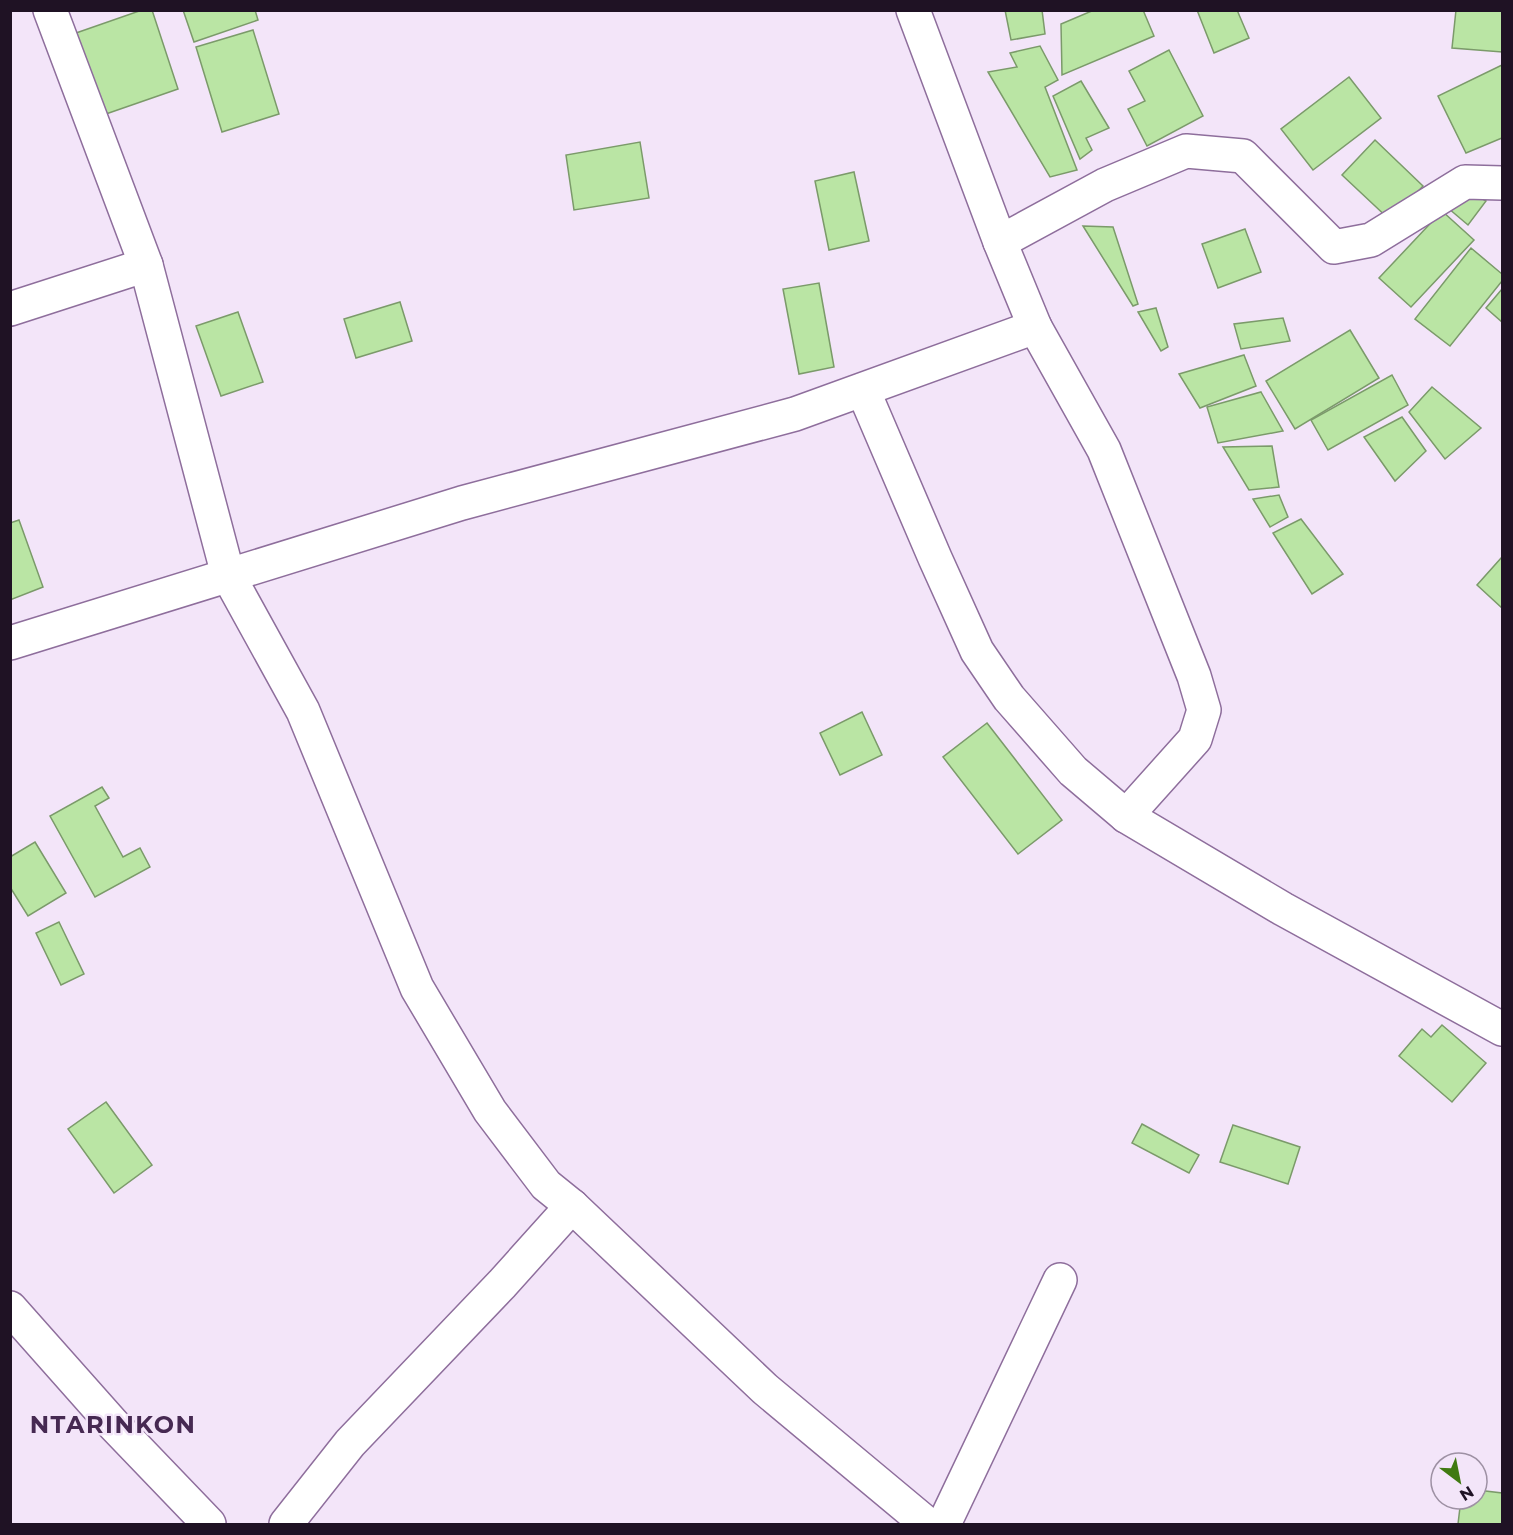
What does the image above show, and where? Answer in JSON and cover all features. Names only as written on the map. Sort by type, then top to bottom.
[{"type":"main road","points":[[50,10],[146,265],[228,575],[303,711],[417,988],[490,1111],[546,1185],[572,1206],[765,1389],[927,1524]]},
{"type":"main road","points":[[913,10],[1000,242],[1035,327],[1104,450],[1194,675],[1204,710],[1195,739],[1126,816]]},
{"type":"main road","points":[[1000,242],[1105,185],[1186,151],[1243,156],[1334,247],[1371,240],[1465,182],[1503,183]]},
{"type":"main road","points":[[10,309],[146,265]]},
{"type":"main road","points":[[10,643],[462,503],[795,414],[1035,327]]},
{"type":"main road","points":[[863,390],[977,651],[1009,698],[1073,771],[1126,816],[1283,909],[1503,1029]]},
{"type":"main road","points":[[286,1524],[350,1443],[502,1284],[572,1206]]},
{"type":"main road","points":[[944,1524],[1060,1280]]},
{"type":"main road","points":[[10,1308],[113,1424],[209,1524]]},
{"type":"building","points":[[142,10],[152,10],[178,89],[103,115],[76,33]]},
{"type":"building","points":[[183,10],[255,10],[258,20],[194,42]]},
{"type":"building","points":[[1005,10],[1042,10],[1045,34],[1011,40]]},
{"type":"building","points":[[1094,10],[1143,10],[1154,36],[1062,75],[1061,24]]},
{"type":"building","points":[[1197,10],[1237,10],[1249,38],[1214,53]]},
{"type":"building","points":[[1456,10],[1502,10],[1502,52],[1452,48]]},
{"type":"building","points":[[253,30],[279,114],[222,132],[196,47]]},
{"type":"building","points":[[1040,46],[1058,80],[1045,87],[1077,170],[1050,177],[988,72],[1017,67],[1010,53]]},
{"type":"building","points":[[1169,50],[1203,116],[1147,146],[1128,109],[1145,101],[1129,71]]},
{"type":"building","points":[[1502,65],[1502,138],[1466,153],[1438,96]]},
{"type":"building","points":[[1349,77],[1381,118],[1313,170],[1281,129]]},
{"type":"building","points":[[1081,81],[1109,128],[1086,138],[1092,150],[1080,159],[1053,96]]},
{"type":"building","points":[[1375,140],[1423,186],[1391,221],[1342,175]]},
{"type":"building","points":[[640,142],[649,198],[574,210],[566,155]]},
{"type":"building","points":[[854,172],[869,241],[829,250],[815,181]]},
{"type":"building","points":[[1466,189],[1486,201],[1468,225],[1448,208]]},
{"type":"building","points":[[1442,211],[1474,240],[1411,307],[1379,278]]},
{"type":"building","points":[[1083,226],[1113,227],[1138,304],[1133,306]]},
{"type":"building","points":[[1245,229],[1261,272],[1218,288],[1202,244]]},
{"type":"building","points":[[1471,248],[1502,274],[1502,281],[1450,346],[1415,319]]},
{"type":"building","points":[[819,283],[834,367],[799,374],[783,289]]},
{"type":"building","points":[[1502,289],[1502,322],[1486,308]]},
{"type":"building","points":[[400,302],[412,341],[356,358],[344,319]]},
{"type":"building","points":[[1156,308],[1168,347],[1161,351],[1138,312]]},
{"type":"building","points":[[238,312],[263,382],[221,396],[196,326]]},
{"type":"building","points":[[1283,318],[1290,341],[1241,349],[1234,324]]},
{"type":"building","points":[[1350,330],[1379,378],[1295,429],[1266,381]]},
{"type":"building","points":[[1244,355],[1256,386],[1200,408],[1179,374]]},
{"type":"building","points":[[1392,375],[1408,405],[1328,450],[1311,420]]},
{"type":"building","points":[[1432,387],[1481,428],[1445,459],[1409,412]]},
{"type":"building","points":[[1261,392],[1283,431],[1218,443],[1207,407]]},
{"type":"building","points":[[1402,417],[1426,451],[1395,481],[1364,437]]},
{"type":"building","points":[[1272,446],[1279,487],[1249,490],[1223,447]]},
{"type":"building","points":[[1279,495],[1288,517],[1270,527],[1253,499]]},
{"type":"building","points":[[1301,519],[1343,574],[1312,594],[1273,533]]},
{"type":"building","points":[[19,520],[43,587],[10,600],[10,523]]},
{"type":"building","points":[[1502,557],[1502,608],[1477,585]]},
{"type":"building","points":[[862,712],[882,755],[840,775],[820,733]]},
{"type":"building","points":[[987,723],[1062,820],[1018,854],[943,757]]},
{"type":"building","points":[[102,787],[109,798],[95,806],[123,857],[140,848],[150,867],[95,897],[50,816]]},
{"type":"building","points":[[35,842],[66,893],[28,916],[10,887],[10,857]]},
{"type":"building","points":[[59,922],[84,974],[61,985],[36,933]]},
{"type":"building","points":[[1442,1025],[1486,1063],[1452,1102],[1399,1056],[1422,1029],[1431,1037]]},
{"type":"building","points":[[106,1102],[152,1165],[114,1193],[68,1129]]},
{"type":"building","points":[[1142,1124],[1199,1155],[1189,1173],[1132,1143]]},
{"type":"building","points":[[1233,1125],[1300,1147],[1288,1184],[1220,1162]]},
{"type":"building","points":[[1489,1491],[1502,1493],[1502,1524],[1458,1524],[1460,1511],[1489,1511]]},
{"type":"district","name":"NTARINKON","points":[[113,1424]]}]
